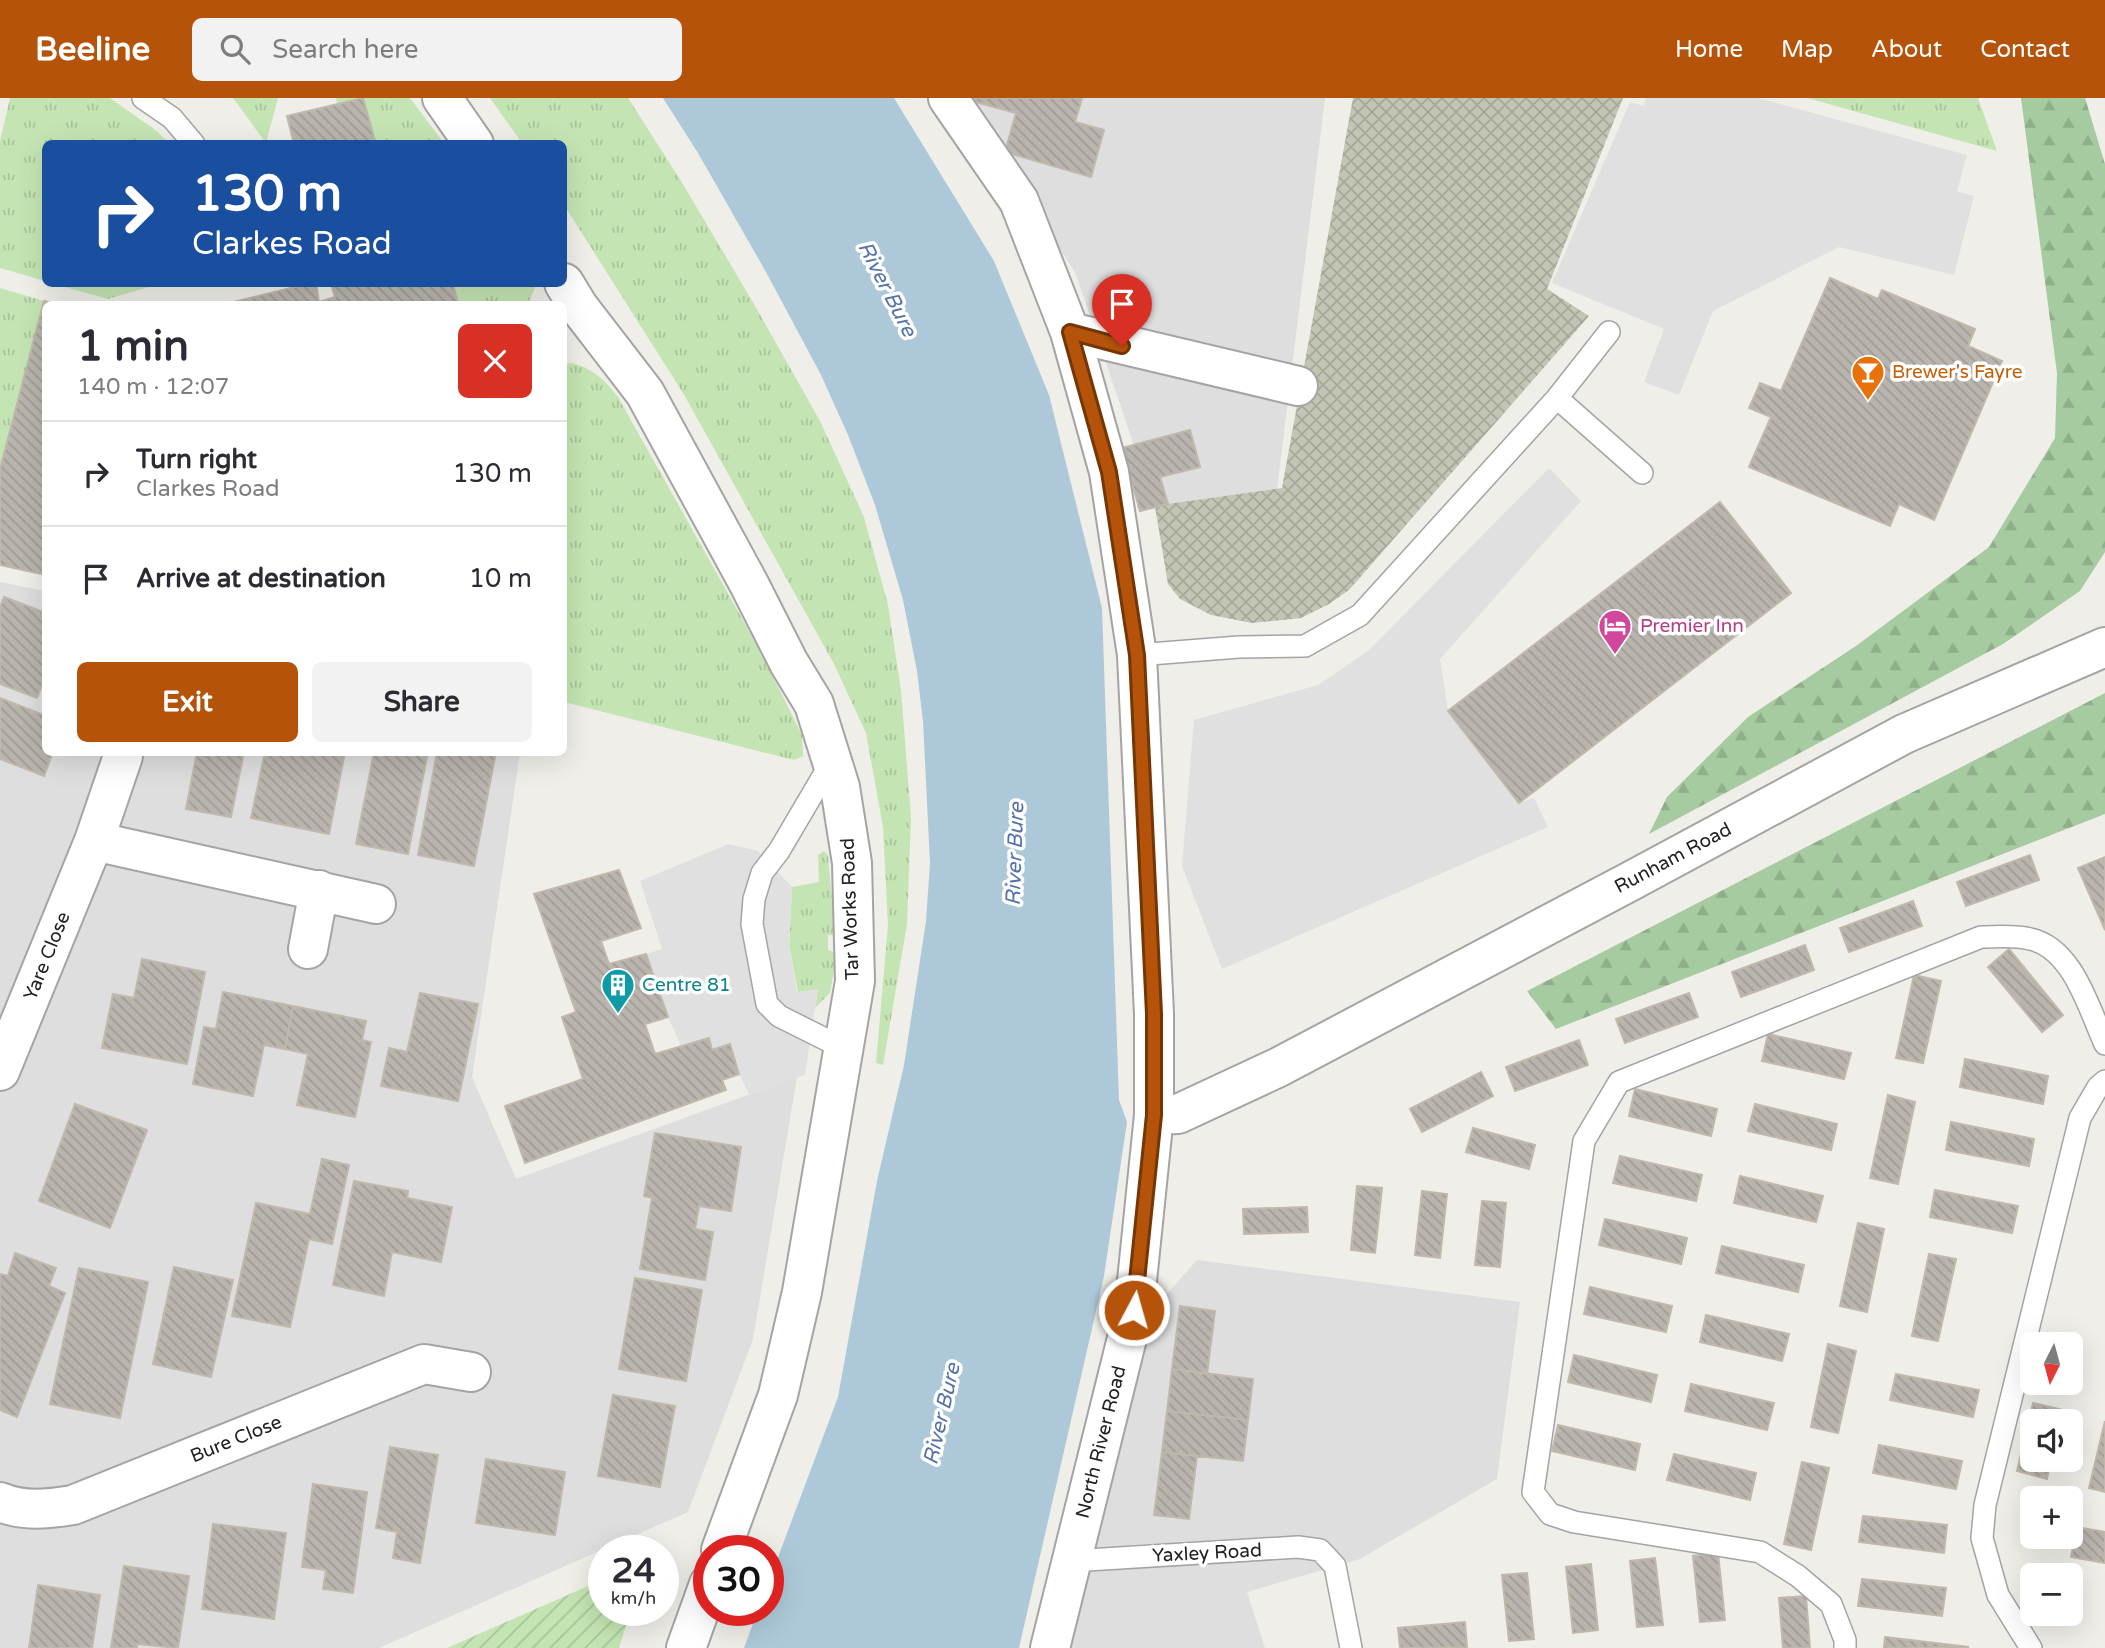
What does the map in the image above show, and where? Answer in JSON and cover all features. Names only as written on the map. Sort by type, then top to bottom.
[{"type":"street","points":[[442,98],[471,140]]},
{"type":"street","name":"North River Road","points":[[948,98],[1019,201],[1070,332],[1109,472],[1137,655],[1154,1014],[1154,1115],[1134,1310],[1050,1648]]},
{"type":"street","name":"Tar Works Road","points":[[569,305],[645,393],[789,663],[814,704],[840,786],[852,863],[855,981],[802,1292],[778,1395],[727,1535]]},
{"type":"street","points":[[1070,332],[1298,386]]},
{"type":"street","name":"Runham Road","points":[[1154,1115],[1178,1114],[1279,1067],[1629,883],[1904,734],[2089,654],[2105,634]]},
{"type":"street","name":"Yare Close","points":[[0,1071],[93,841],[123,756]]},
{"type":"street","points":[[93,841],[376,904]]},
{"type":"street","points":[[308,949],[319,890]]},
{"type":"street","name":"Bure Close","points":[[0,1502],[11,1507],[43,1510],[73,1505],[424,1364],[471,1372]]},
{"type":"street","points":[[685,1648],[693,1626]]},
{"type":"lane","points":[[143,98],[172,118],[191,140]]},
{"type":"lane","points":[[1137,655],[1239,647],[1305,646],[1360,615],[1557,398],[1609,332]]},
{"type":"lane","points":[[1557,398],[1642,473]]},
{"type":"lane","points":[[832,761],[779,851],[762,873],[754,898],[752,925],[766,1004],[779,1016],[843,1048]]},
{"type":"lane","points":[[1845,1648],[1845,1640],[1831,1604],[1798,1576],[1760,1552],[1574,1522],[1550,1514],[1533,1492],[1584,1141],[1619,1082],[1981,937],[2030,939],[2054,949],[2072,971],[2105,1044]]},
{"type":"lane","points":[[2031,1648],[1998,1595],[1982,1538],[1985,1505],[2080,1118],[2098,1087],[2105,1081]]},
{"type":"lane","name":"Yaxley Road","points":[[1071,1561],[1298,1547],[1320,1550],[1335,1566],[1351,1648]]},
{"type":"shaded area","points":[[960,98],[1325,98],[1277,490],[1155,507],[1075,272]]},
{"type":"shaded area","points":[[1353,98],[1623,98],[1547,289],[1589,316],[1349,590],[1301,618],[1252,623],[1211,615],[1180,599],[1168,584],[1155,507],[1282,488]]},
{"type":"shaded area","points":[[1646,98],[1758,98],[1967,155],[1957,191],[1974,196],[1954,275],[1839,247],[1713,311],[1679,395],[1644,382],[1664,329],[1552,283],[1630,102],[1644,106]]},
{"type":"shaded area","points":[[1549,468],[1581,501],[1440,659],[1448,711],[1519,803],[1534,798],[1548,827],[1222,969],[1182,866],[1194,720],[1318,685],[1368,651]]},
{"type":"shaded area","points":[[0,582],[42,590],[42,756],[520,756],[472,1077],[516,1179],[797,1077],[753,1339],[688,1512],[636,1535],[588,1535],[588,1556],[379,1648],[0,1648]]},
{"type":"shaded area","points":[[728,844],[758,851],[792,887],[789,945],[797,992],[818,989],[805,1075],[749,1094],[739,1074],[730,1044],[712,1050],[709,1038],[681,1046],[646,954],[662,949],[640,881]]},
{"type":"shaded area","points":[[1197,1260],[1520,1302],[1497,1479],[1360,1559],[1247,1592],[1265,1648],[1069,1648],[1151,1312]]},
{"type":"green space","points":[[10,98],[110,98],[165,140],[42,140],[42,280],[0,268],[0,141]]},
{"type":"green space","points":[[233,98],[278,98],[267,140],[264,140]]},
{"type":"green space","points":[[336,98],[410,98],[442,140],[375,140],[363,99],[337,104]]},
{"type":"green space","points":[[490,98],[628,98],[681,181],[820,421],[864,517],[888,605],[901,690],[911,817],[907,924],[883,1065],[876,1063],[888,925],[883,827],[866,733],[833,662],[683,393],[567,210],[567,140],[520,140]]},
{"type":"green space","points":[[1807,98],[1978,98],[1997,151]]},
{"type":"green space","points":[[2021,98],[2085,98],[2105,164],[2105,552],[2080,591],[2003,644],[1649,834],[1667,797],[1748,717],[1856,646],[1989,547],[2055,438],[2057,373]]},
{"type":"green space","points":[[65,287],[149,287],[108,299]]},
{"type":"green space","points":[[454,287],[535,287],[529,301],[457,301]]},
{"type":"green space","points":[[0,288],[44,301],[0,469]]},
{"type":"green space","points":[[567,364],[585,368],[597,375],[618,397],[758,647],[802,735],[803,756],[794,760],[567,703]]},
{"type":"green space","points":[[2105,693],[2105,814],[1556,1029],[1527,991]]},
{"type":"green space","points":[[824,851],[828,855],[835,935],[828,935],[828,950],[837,953],[830,993],[815,1008],[818,990],[798,992],[789,945],[792,887],[819,882],[818,855]]},
{"type":"green space","points":[[588,1586],[588,1626],[626,1626],[619,1648],[447,1648]]},
{"type":"water","name":"River Bure","points":[[663,98],[894,98],[994,261],[1049,395],[1102,608],[1119,1100],[1127,1122],[1104,1276],[1019,1648],[744,1648],[752,1626],[784,1626],[784,1541],[838,1397],[877,1181],[904,1065],[926,921],[930,863],[923,721],[917,671],[903,600],[875,505],[821,375],[698,153]]},
{"type":"building","points":[[363,98],[375,140],[293,140],[287,116]]},
{"type":"building","points":[[973,98],[1082,98],[1075,122],[1104,130],[1091,177],[1005,152],[1016,113],[972,101]]},
{"type":"building","name":"Brewer's Fayre","points":[[1830,278],[1878,299],[1882,290],[1975,329],[1968,346],[2002,361],[1934,520],[1899,504],[1890,526],[1749,467],[1771,417],[1749,408],[1760,383],[1781,391]]},
{"type":"building","points":[[295,287],[316,287],[319,301],[237,301]]},
{"type":"building","points":[[332,287],[454,287],[457,301],[322,301],[335,297]]},
{"type":"building","points":[[42,309],[42,574],[0,565],[0,469]]},
{"type":"building","points":[[1190,430],[1200,467],[1160,477],[1168,504],[1140,511],[1122,448]]},
{"type":"building","name":"Premier Inn","points":[[1720,502],[1791,593],[1519,803],[1448,711]]},
{"type":"building","points":[[4,597],[42,611],[42,685],[37,698],[0,684],[0,607]]},
{"type":"building","points":[[0,698],[42,714],[42,756],[52,756],[44,776],[0,759]]},
{"type":"building","points":[[196,756],[243,756],[231,817],[186,809]]},
{"type":"building","points":[[264,756],[344,756],[329,834],[251,818]]},
{"type":"building","points":[[373,756],[427,757],[408,854],[356,844]]},
{"type":"building","points":[[436,756],[495,756],[474,866],[418,855]]},
{"type":"building","points":[[2030,855],[2039,880],[1966,906],[1957,882]]},
{"type":"building","points":[[2105,857],[2105,930],[2078,868]]},
{"type":"building","name":"Centre 81","points":[[619,870],[641,928],[601,941],[609,964],[646,954],[668,1017],[645,1024],[655,1054],[709,1038],[712,1050],[730,1044],[739,1074],[722,1080],[726,1090],[525,1163],[505,1106],[583,1079],[562,1017],[576,1012],[534,894]]},
{"type":"building","points":[[1913,901],[1922,926],[1849,952],[1840,928]]},
{"type":"building","points":[[1805,945],[1814,970],[1741,997],[1732,972]]},
{"type":"building","points":[[2009,949],[2063,1015],[2042,1032],[1988,967]]},
{"type":"building","points":[[142,959],[205,972],[187,1064],[102,1048],[113,994],[134,998]]},
{"type":"building","points":[[1914,975],[1941,981],[1923,1063],[1896,1058]]},
{"type":"building","points":[[223,992],[293,1006],[285,1049],[264,1045],[253,1096],[193,1084],[204,1027],[216,1029]]},
{"type":"building","points":[[420,993],[478,1004],[458,1101],[381,1086],[389,1048],[407,1052]]},
{"type":"building","points":[[1689,993],[1698,1017],[1625,1043],[1616,1019]]},
{"type":"building","points":[[293,1006],[366,1021],[362,1040],[371,1042],[355,1117],[297,1105],[308,1054],[285,1049]]},
{"type":"building","points":[[1768,1034],[1851,1053],[1844,1079],[1762,1061]]},
{"type":"building","points":[[1579,1040],[1588,1065],[1515,1091],[1506,1067]]},
{"type":"building","points":[[1965,1059],[2048,1076],[2043,1104],[1960,1087]]},
{"type":"building","points":[[1481,1072],[1493,1096],[1422,1132],[1410,1109]]},
{"type":"building","points":[[1635,1089],[1717,1109],[1711,1136],[1629,1116]]},
{"type":"building","points":[[1888,1095],[1915,1102],[1898,1184],[1870,1178]]},
{"type":"building","points":[[75,1104],[147,1130],[110,1228],[39,1201]]},
{"type":"building","points":[[1755,1104],[1837,1124],[1831,1150],[1748,1131]]},
{"type":"building","points":[[1951,1122],[2034,1139],[2029,1166],[1946,1150]]},
{"type":"building","points":[[1473,1128],[1535,1145],[1529,1169],[1466,1152]]},
{"type":"building","points":[[655,1133],[741,1147],[731,1211],[699,1206],[695,1229],[713,1232],[705,1280],[640,1269],[652,1198],[644,1196]]},
{"type":"building","points":[[1620,1156],[1702,1175],[1696,1201],[1613,1183]]},
{"type":"building","points":[[322,1159],[349,1165],[332,1244],[309,1239],[290,1327],[232,1316],[256,1203],[310,1214]]},
{"type":"building","points":[[1740,1176],[1823,1196],[1816,1222],[1734,1203]]},
{"type":"building","points":[[354,1181],[408,1191],[407,1198],[452,1207],[441,1262],[392,1252],[384,1296],[333,1285]]},
{"type":"building","points":[[1357,1186],[1382,1188],[1375,1253],[1351,1250]]},
{"type":"building","points":[[1935,1190],[2018,1206],[2012,1233],[1930,1217]]},
{"type":"building","points":[[1422,1191],[1447,1194],[1440,1258],[1415,1255]]},
{"type":"building","points":[[1482,1201],[1506,1203],[1500,1267],[1475,1265]]},
{"type":"building","points":[[1307,1207],[1308,1232],[1244,1234],[1243,1209]]},
{"type":"building","points":[[1605,1219],[1687,1238],[1681,1264],[1599,1245]]},
{"type":"building","points":[[1858,1223],[1884,1229],[1867,1312],[1840,1306]]},
{"type":"building","points":[[1722,1246],[1804,1265],[1798,1292],[1716,1273]]},
{"type":"building","points":[[15,1253],[56,1268],[49,1286],[65,1293],[17,1417],[0,1410],[0,1274],[8,1276]]},
{"type":"building","points":[[1929,1254],[1956,1259],[1938,1341],[1912,1336]]},
{"type":"building","points":[[174,1267],[233,1280],[211,1377],[153,1364]]},
{"type":"building","points":[[79,1268],[148,1282],[120,1418],[50,1404]]},
{"type":"building","points":[[635,1278],[702,1290],[686,1381],[619,1369]]},
{"type":"building","points":[[1590,1287],[1672,1306],[1666,1332],[1584,1314]]},
{"type":"building","points":[[1180,1306],[1215,1311],[1207,1374],[1172,1369]]},
{"type":"building","points":[[1706,1315],[1789,1334],[1782,1361],[1700,1342]]},
{"type":"building","points":[[1828,1344],[1856,1351],[1838,1433],[1811,1427]]},
{"type":"building","points":[[1574,1355],[1657,1375],[1651,1402],[1568,1382]]},
{"type":"building","points":[[1172,1369],[1253,1379],[1248,1420],[1167,1411]]},
{"type":"building","points":[[1896,1374],[1979,1390],[1973,1417],[1890,1400]]},
{"type":"building","points":[[1691,1384],[1774,1403],[1767,1430],[1685,1411]]},
{"type":"building","points":[[613,1395],[675,1406],[660,1487],[598,1476]]},
{"type":"building","points":[[2033,1403],[2059,1409],[2032,1409]]},
{"type":"building","points":[[1167,1411],[1248,1420],[1243,1461],[1162,1452]]},
{"type":"building","points":[[2105,1421],[2105,1492],[2089,1488]]},
{"type":"building","points":[[1558,1425],[1640,1444],[1635,1470],[1552,1451]]},
{"type":"building","points":[[1879,1445],[1962,1461],[1956,1489],[1873,1473]]},
{"type":"building","points":[[390,1447],[438,1455],[420,1563],[393,1558],[397,1532],[376,1528]]},
{"type":"building","points":[[1162,1452],[1197,1456],[1189,1519],[1154,1515]]},
{"type":"building","points":[[1674,1454],[1756,1473],[1750,1500],[1667,1480]]},
{"type":"building","points":[[486,1459],[565,1472],[555,1535],[476,1523]]},
{"type":"building","points":[[1802,1462],[1829,1468],[1811,1550],[1784,1544]]},
{"type":"building","points":[[2021,1472],[2048,1472],[2047,1479]]},
{"type":"building","points":[[313,1484],[367,1492],[353,1593],[323,1589],[326,1570],[302,1567]]},
{"type":"building","points":[[1863,1516],[1947,1525],[1944,1553],[1859,1542]]},
{"type":"building","points":[[213,1524],[286,1533],[274,1619],[202,1609]]},
{"type":"building","points":[[2083,1528],[2105,1532],[2105,1563],[2071,1557],[2073,1549],[2083,1549]]},
{"type":"building","points":[[1718,1553],[1725,1620],[1700,1622],[1693,1556]]},
{"type":"building","points":[[1655,1558],[1663,1625],[1637,1627],[1630,1561]]},
{"type":"building","points":[[1591,1564],[1598,1630],[1573,1633],[1566,1567]]},
{"type":"building","points":[[124,1566],[189,1576],[178,1648],[137,1644],[137,1648],[111,1648]]},
{"type":"building","points":[[1527,1573],[1534,1639],[1509,1641],[1502,1575]]},
{"type":"building","points":[[1862,1579],[1946,1588],[1942,1616],[1858,1606]]},
{"type":"building","points":[[38,1585],[100,1595],[92,1648],[29,1648]]},
{"type":"building","points":[[1806,1596],[1810,1648],[1783,1648],[1779,1598]]},
{"type":"building","points":[[1465,1622],[1467,1647],[1400,1648],[1398,1628]]},
{"type":"building","points":[[1885,1637],[1969,1647],[1884,1648]]},
{"type":"place","name":"Brewer's Fayre","points":[[1868,402]]},
{"type":"place","name":"Premier Inn","points":[[1615,656]]},
{"type":"place","name":"Centre 81","points":[[618,1015]]},
{"type":"route","points":[[1122,346],[1070,332],[1109,472],[1137,655],[1154,1014],[1154,1115],[1134,1310]]}]
